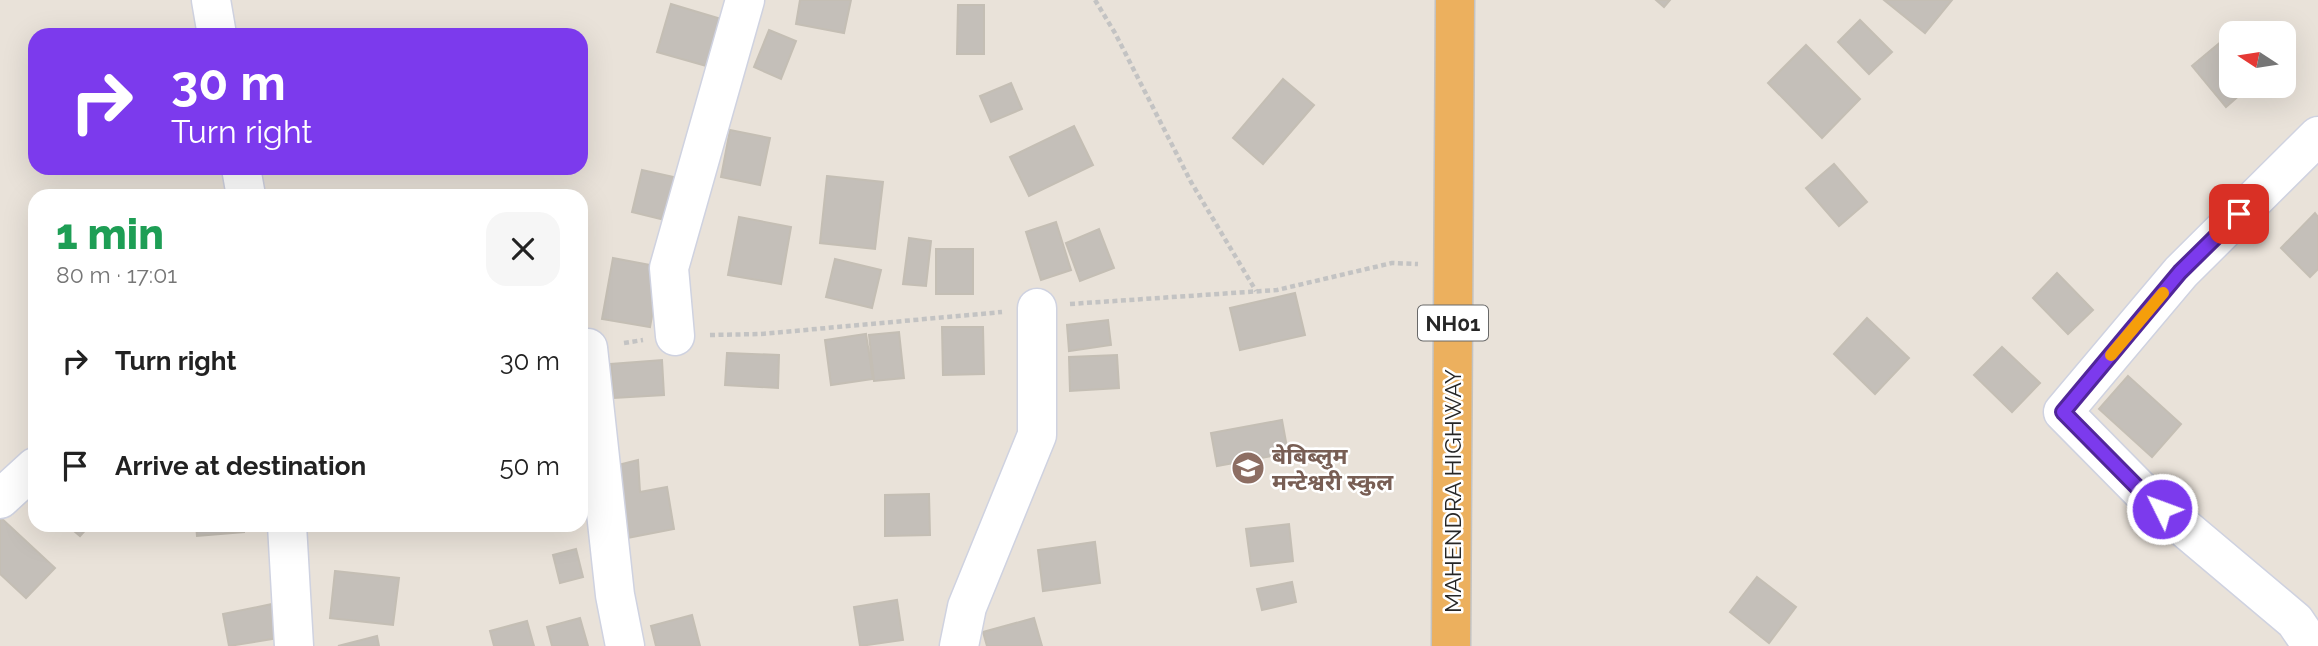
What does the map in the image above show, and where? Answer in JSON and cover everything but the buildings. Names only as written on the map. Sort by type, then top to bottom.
[{"type":"highway","name":"MAHENDRA HIGHWAY","points":[[1451,646],[1455,0]]},
{"type":"street","points":[[211,0],[216,28]]},
{"type":"street","points":[[675,336],[669,268],[745,0]]},
{"type":"street","points":[[2312,646],[2295,621],[2143,493],[2063,412],[2180,272],[2318,136]]},
{"type":"street","points":[[959,646],[967,607],[1037,435],[1037,308]]},
{"type":"street","points":[[588,348],[615,595],[625,646]]},
{"type":"street","points":[[0,499],[28,473]]},
{"type":"street","points":[[287,532],[294,646]]},
{"type":"path","points":[[1094,0],[1115,33],[1191,183],[1256,291]]},
{"type":"slow traffic","points":[[2111,355],[2163,293]]},
{"type":"place","name":"बेबिब्लुम मन्टेश्वरी स्कुल","points":[[1248,468]]},
{"type":"route","points":[[2162,509],[2063,412],[2180,272],[2239,214]]}]
